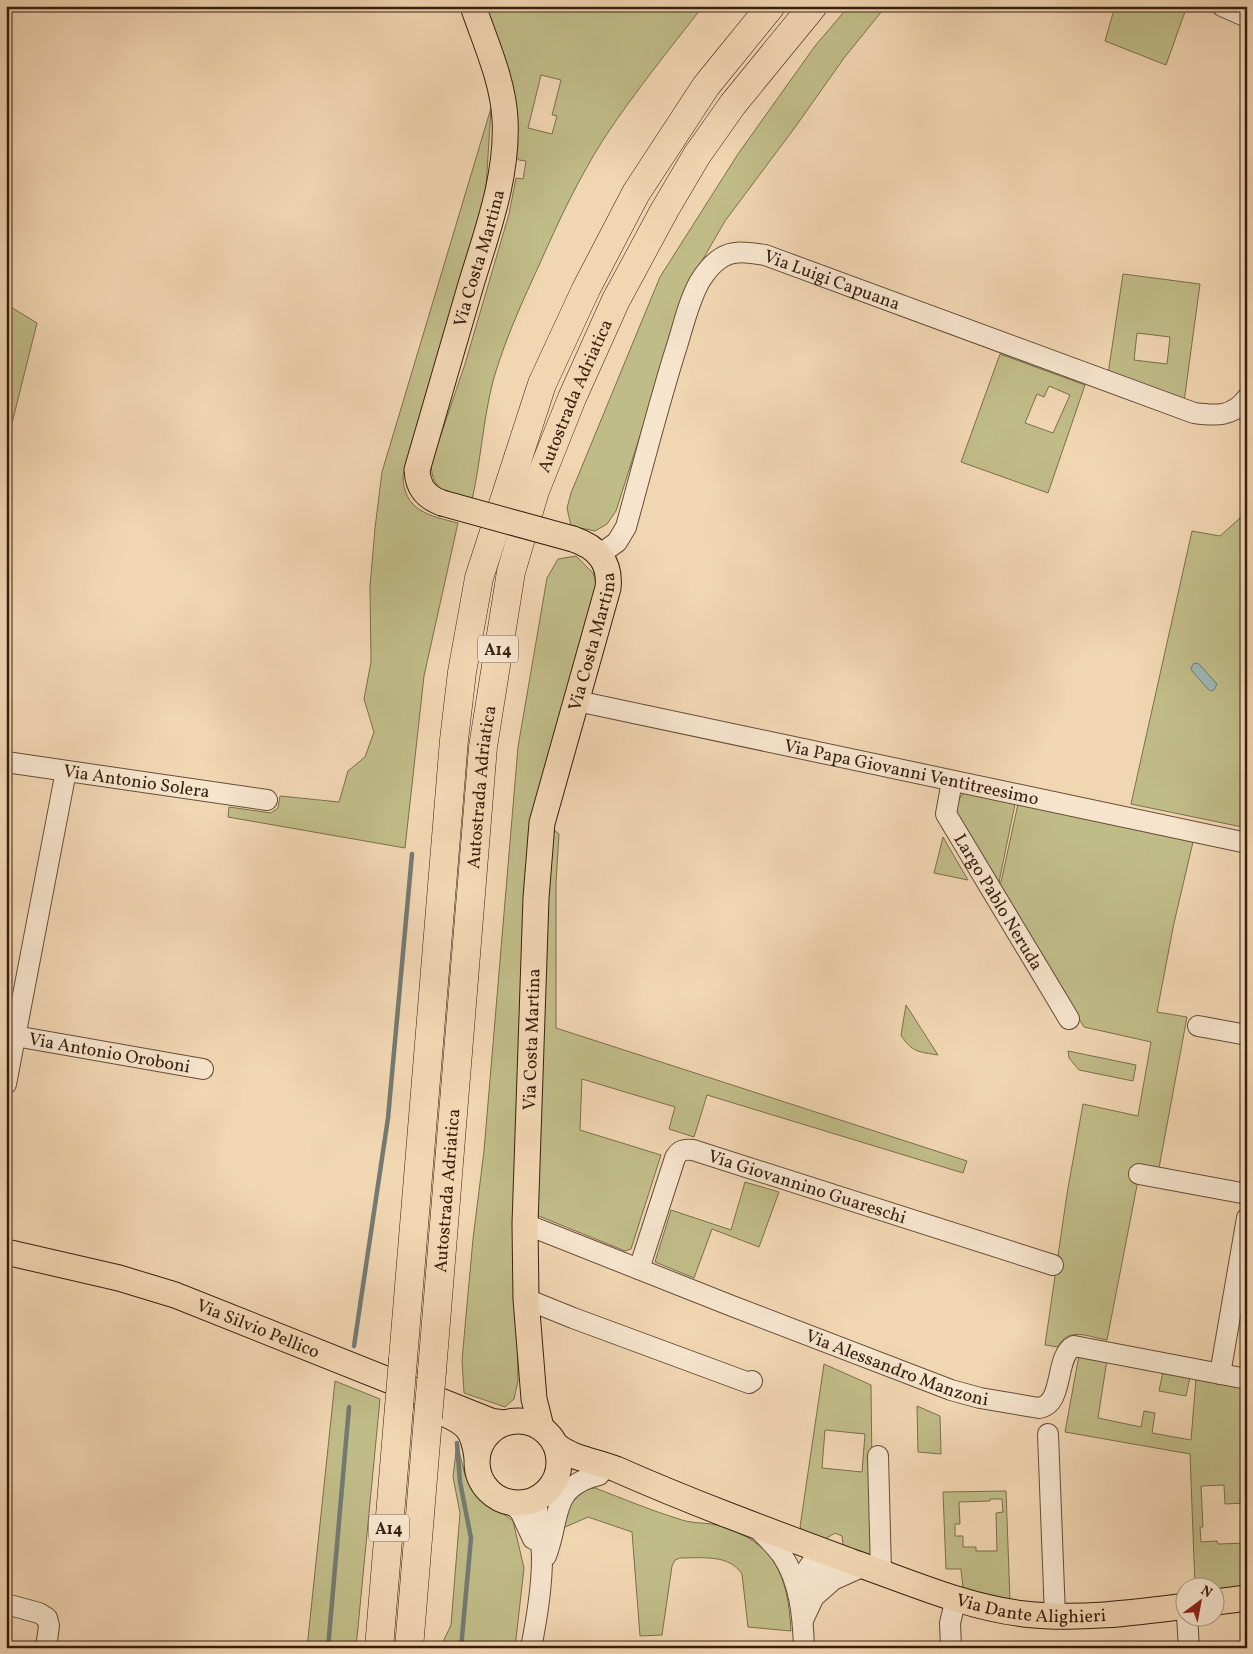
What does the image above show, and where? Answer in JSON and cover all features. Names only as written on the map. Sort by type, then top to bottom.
[{"type":"highway","name":"Autostrada Adriatica","points":[[379,1648],[454,740],[462,672],[479,578],[542,384],[586,289],[642,185],[706,86],[771,6]]},
{"type":"highway","name":"Autostrada Adriatica","points":[[410,1648],[483,747],[511,572],[535,491],[572,398],[616,300],[697,155],[733,104],[813,6]]},
{"type":"main road","name":"Via Costa Martina","points":[[473,6],[496,73],[503,100],[505,150],[492,213],[416,470],[417,480],[420,487],[432,500],[574,539],[591,547],[606,563],[609,571],[608,588],[542,823],[536,898],[525,1224],[526,1299],[534,1399],[549,1437]]},
{"type":"main road","name":"Via Silvio Pellico","points":[[6,1252],[119,1278],[175,1295],[490,1421],[511,1422]]},
{"type":"main road","name":"Via Silvio Pellico","points":[[6,1262],[116,1287],[190,1311],[453,1418],[471,1431],[477,1457]]},
{"type":"main road","points":[[511,1422],[530,1422],[549,1437],[560,1465],[550,1495],[523,1503],[509,1502],[498,1498],[488,1490],[481,1480],[477,1469],[477,1457],[480,1446],[486,1436],[494,1428],[511,1422],[524,1414],[534,1399]]},
{"type":"main road","name":"Via Dante Alighieri","points":[[549,1437],[571,1455],[604,1464],[665,1492],[872,1569],[994,1609],[1055,1616],[1124,1614],[1176,1607]]},
{"type":"main road","name":"Via Dante Alighieri","points":[[550,1495],[563,1476],[571,1473],[599,1475],[665,1492]]},
{"type":"main road","points":[[1226,1601],[1247,1598]]},
{"type":"street","points":[[1222,6],[1247,16]]},
{"type":"street","name":"Via Luigi Capuana","points":[[599,555],[618,542],[626,527],[661,397],[693,296],[701,279],[710,268],[721,258],[733,253],[747,252],[765,255],[1194,413],[1208,415],[1230,412],[1238,408],[1247,398]]},
{"type":"street","name":"Via Papa Giovanni Ventitreesimo","points":[[577,701],[1247,843]]},
{"type":"street","name":"Via Antonio Solera","points":[[6,762],[267,800]]},
{"type":"street","points":[[6,1084],[66,771]]},
{"type":"street","name":"Largo Pablo Neruda","points":[[952,781],[946,814],[1069,1019]]},
{"type":"street","points":[[1198,1026],[1247,1035]]},
{"type":"street","name":"Via Antonio Oroboni","points":[[15,1036],[203,1068]]},
{"type":"street","name":"Via Giovannino Guareschi","points":[[640,1269],[675,1158],[681,1151],[686,1149],[1053,1265]]},
{"type":"street","points":[[1139,1174],[1247,1194]]},
{"type":"street","points":[[1220,1374],[1247,1218]]},
{"type":"street","name":"Via Alessandro Manzoni","points":[[525,1224],[956,1392],[980,1398],[1039,1408],[1048,1405],[1053,1399],[1066,1355],[1070,1348],[1074,1346],[1247,1379]]},
{"type":"street","points":[[526,1299],[749,1383],[752,1381]]},
{"type":"street","points":[[1048,1434],[1055,1616]]},
{"type":"street","points":[[807,1596],[833,1580],[872,1569],[878,1456]]},
{"type":"street","points":[[531,1648],[538,1612],[542,1556],[550,1495]]},
{"type":"street","points":[[509,1502],[520,1511],[525,1519],[542,1567]]},
{"type":"street","points":[[754,1525],[781,1554],[807,1596]]},
{"type":"street","points":[[804,1648],[803,1620],[807,1596],[824,1575],[827,1552]]},
{"type":"street","points":[[951,1648],[950,1623],[956,1598]]},
{"type":"street","points":[[6,1604],[39,1613],[47,1618],[49,1626],[46,1648]]},
{"type":"street","points":[[1188,1626],[1189,1648]]},
{"type":"shaded area","points":[[482,6],[703,6],[639,89],[603,140],[555,230],[515,320],[493,381],[472,500],[449,493],[438,486],[432,474],[431,464],[465,364],[509,214],[516,178],[523,179],[526,161],[519,160],[514,155]],"holes":[[[541,75],[561,80],[552,115],[557,116],[552,134],[528,128]]]},
{"type":"shaded area","points":[[849,6],[886,6],[844,58],[725,221],[688,285],[616,511],[607,524],[595,531],[571,526],[567,508],[571,493],[660,277],[738,154],[815,46]]},
{"type":"shaded area","points":[[1115,6],[1187,6],[1166,65],[1105,41]]},
{"type":"shaded area","points":[[491,108],[485,204],[403,475],[404,487],[413,504],[428,514],[458,523],[424,676],[405,848],[228,817],[229,807],[271,813],[278,808],[280,796],[339,802],[348,771],[365,757],[374,732],[364,699],[371,662],[370,587],[382,472]]},
{"type":"shaded area","points":[[1123,274],[1200,284],[1184,402],[1108,374]],"holes":[[[1137,333],[1170,337],[1167,364],[1134,360]]]},
{"type":"shaded area","points":[[6,304],[37,323],[6,447]]},
{"type":"shaded area","points":[[1000,354],[1085,385],[1048,493],[961,462]],"holes":[[[1049,386],[1070,395],[1053,433],[1025,423],[1037,394],[1044,397]]]},
{"type":"shaded area","points":[[1247,507],[1247,828],[1131,804],[1192,531],[1220,536],[1239,519]]},
{"type":"shaded area","points":[[576,556],[593,573],[598,590],[531,826],[515,1188],[518,1381],[514,1399],[505,1407],[464,1393],[462,1360],[473,1239],[484,1151],[518,747],[547,578],[558,559]]},
{"type":"shaded area","points":[[964,793],[1015,804],[999,882],[1001,882],[1018,804],[1193,842],[1174,923],[1157,1012],[1187,1017],[1159,1168],[1141,1165],[1107,1340],[1080,1334],[1067,1337],[1058,1347],[1045,1345],[1067,1194],[1083,1104],[1138,1116],[1151,1042],[1084,1027],[1001,893],[956,815],[958,800]]},
{"type":"shaded area","points":[[554,830],[559,834],[556,883],[556,1028],[967,1161],[963,1173],[707,1095],[694,1137],[669,1129],[675,1107],[582,1079],[580,1130],[661,1155],[631,1249],[625,1251],[534,1214],[550,860]]},
{"type":"shaded area","points":[[943,837],[968,880],[934,873]]},
{"type":"shaded area","points":[[906,1005],[938,1055],[917,1051],[901,1035]]},
{"type":"shaded area","points":[[1068,1051],[1136,1065],[1133,1081],[1079,1070],[1069,1058]]},
{"type":"shaded area","points":[[745,1182],[779,1192],[759,1247],[712,1229],[694,1278],[655,1262],[671,1210],[731,1230]]},
{"type":"shaded area","points":[[1079,1355],[1107,1360],[1098,1418],[1141,1427],[1144,1411],[1155,1413],[1152,1433],[1191,1440],[1196,1378],[1247,1388],[1247,1527],[1245,1503],[1225,1504],[1224,1485],[1201,1486],[1203,1527],[1200,1527],[1201,1542],[1217,1541],[1218,1544],[1247,1543],[1247,1588],[1226,1591],[1226,1576],[1195,1576],[1190,1454],[1065,1432]]},
{"type":"shaded area","points":[[824,1364],[871,1385],[873,1556],[845,1547],[842,1536],[835,1533],[825,1539],[804,1531],[800,1527]],"holes":[[[825,1430],[865,1434],[862,1472],[822,1468]]]},
{"type":"shaded area","points":[[1163,1371],[1190,1377],[1186,1396],[1159,1391]]},
{"type":"shaded area","points":[[335,1381],[380,1399],[356,1648],[307,1648]]},
{"type":"shaded area","points":[[917,1406],[940,1416],[941,1454],[918,1452]]},
{"type":"shaded area","points":[[457,1443],[465,1475],[479,1496],[513,1521],[524,1568],[515,1648],[440,1648],[451,1625],[460,1513],[453,1477]]},
{"type":"shaded area","points":[[595,1488],[682,1520],[720,1526],[754,1541],[766,1552],[782,1578],[791,1631],[748,1627],[742,1574],[730,1563],[714,1558],[680,1558],[675,1560],[672,1566],[662,1635],[640,1636],[632,1532],[588,1517],[563,1528],[567,1503],[587,1489]]},
{"type":"shaded area","points":[[1006,1491],[1010,1601],[963,1588],[961,1569],[946,1569],[943,1492]],"holes":[[[1002,1499],[1003,1512],[996,1513],[997,1551],[976,1551],[976,1547],[963,1547],[963,1536],[955,1536],[955,1524],[960,1524],[959,1502]]]},
{"type":"water","points":[[1194,663],[1199,664],[1217,684],[1214,690],[1208,689],[1192,671],[1191,668]]},
{"type":"waterway","points":[[354,1346],[388,1118],[412,854]]},
{"type":"waterway","points":[[328,1648],[349,1407]]},
{"type":"waterway","points":[[457,1443],[460,1482],[471,1538],[461,1648]]}]
